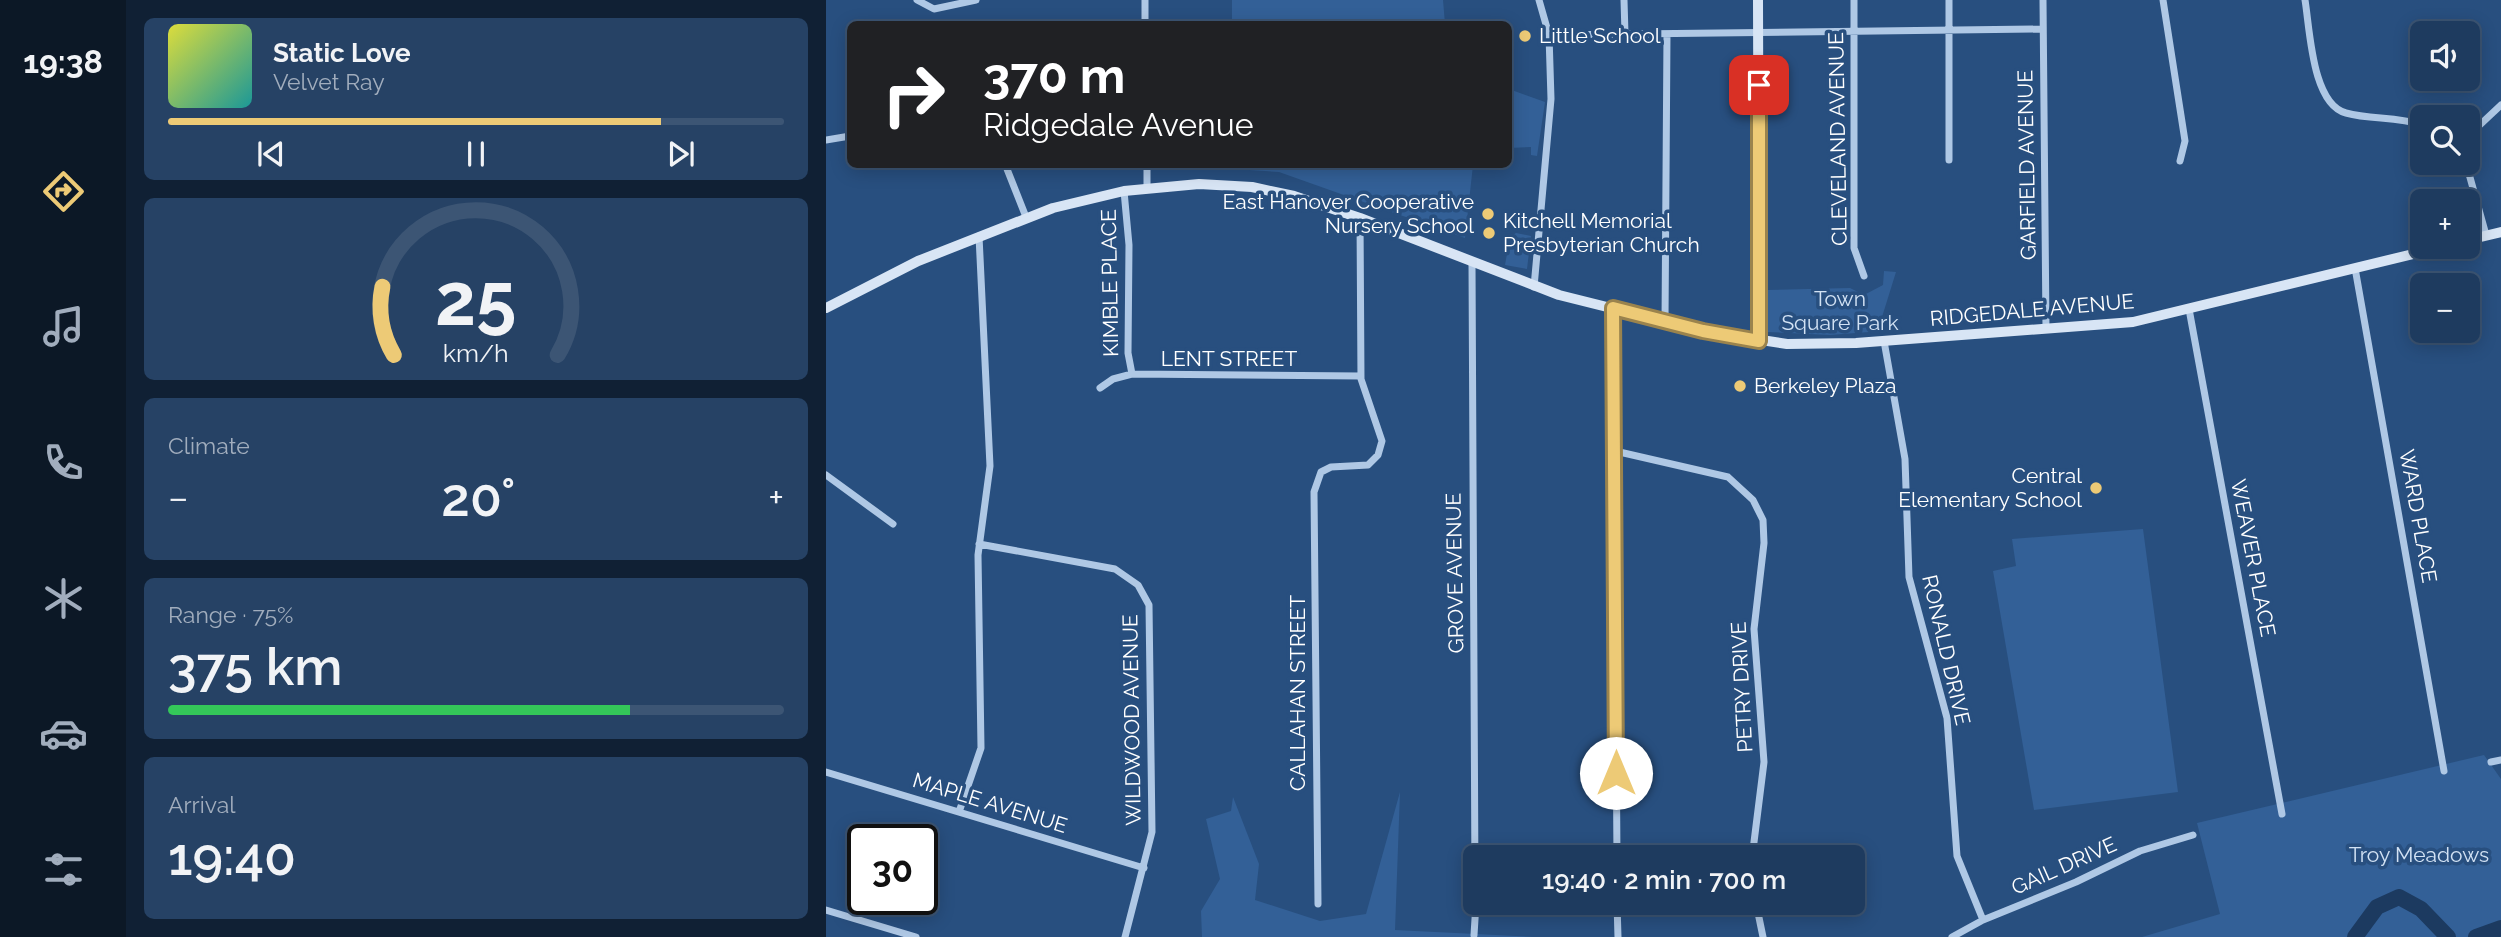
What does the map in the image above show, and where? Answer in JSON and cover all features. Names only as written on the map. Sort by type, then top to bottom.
[{"type":"main road","points":[[1758,0],[1759,341]]},
{"type":"main road","name":"RIDGEDALE AVENUE","points":[[826,308],[918,261],[979,235],[1089,197],[1147,188],[1224,184],[1269,190],[1360,218],[1534,287],[1665,322],[1759,341],[1808,345],[2099,327],[2189,309],[2410,255]]},
{"type":"main road","points":[[2480,237],[2501,232]]},
{"type":"street","points":[[917,0],[934,9],[976,0]]},
{"type":"street","points":[[1145,0],[1145,21]]},
{"type":"street","points":[[1534,287],[1551,99],[1549,35],[1539,0]]},
{"type":"street","points":[[1624,0],[1625,34]]},
{"type":"street","name":"CLEVELAND AVENUE","points":[[1854,0],[1854,248],[1864,276]]},
{"type":"street","points":[[1949,0],[1949,160]]},
{"type":"street","name":"GARFIELD AVENUE","points":[[2043,0],[2046,329]]},
{"type":"street","points":[[2162,0],[2185,141],[2180,161]]},
{"type":"street","points":[[2305,0],[2317,74],[2328,102],[2347,113],[2410,121]]},
{"type":"street","points":[[1549,35],[2043,29]]},
{"type":"street","points":[[1665,322],[1667,34]]},
{"type":"street","points":[[2480,125],[2501,105]]},
{"type":"street","points":[[826,140],[847,136]]},
{"type":"street","points":[[1007,168],[1026,217]]},
{"type":"street","points":[[1147,168],[1147,188]]},
{"type":"street","points":[[2469,175],[2486,235]]},
{"type":"street","name":"KIMBLE PLACE","points":[[1124,191],[1129,245],[1128,353],[1132,374]]},
{"type":"street","points":[[1360,218],[1361,376]]},
{"type":"street","points":[[959,812],[981,748],[979,544],[990,466],[979,235]]},
{"type":"street","name":"GROVE AVENUE","points":[[1472,263],[1475,845]]},
{"type":"street","name":"WARD PLACE","points":[[2355,268],[2444,771]]},
{"type":"street","points":[[1613,308],[1617,845]]},
{"type":"street","name":"WEAVER PLACE","points":[[2189,309],[2282,814]]},
{"type":"street","name":"RONALD DRIVE","points":[[1884,341],[1905,459],[1909,578],[1947,718],[1957,856],[1983,920]]},
{"type":"street","name":"LENT STREET","points":[[1100,387],[1113,379],[1132,374],[1361,376]]},
{"type":"street","name":"CALLAHAN STREET","points":[[1318,904],[1315,482],[1327,468],[1363,467],[1373,462],[1380,453],[1381,436],[1361,376]]},
{"type":"street","name":"PETRY DRIVE","points":[[1615,451],[1728,478],[1754,500],[1763,520],[1764,543],[1754,629],[1764,762],[1754,845]]},
{"type":"street","points":[[826,475],[893,524]]},
{"type":"street","name":"WILDWOOD AVENUE","points":[[979,544],[1115,569],[1130,577],[1145,594],[1149,605],[1151,639],[1152,832],[1125,937]]},
{"type":"street","points":[[2491,762],[2501,760]]},
{"type":"street","name":"MAPLE AVENUE","points":[[826,772],[1144,868]]},
{"type":"street","name":"GAIL DRIVE","points":[[1952,937],[1983,920],[2087,877],[2140,850],[2193,835]]},
{"type":"street","points":[[826,910],[916,937]]},
{"type":"street","points":[[1474,935],[1475,915]]},
{"type":"street","points":[[1617,915],[1618,937]]},
{"type":"street","points":[[1758,915],[1763,937]]},
{"type":"green space","points":[[1232,0],[1443,0],[1445,21],[1232,21]]},
{"type":"green space","points":[[1512,90],[1545,102],[1537,156],[1531,155],[1531,147],[1512,148]]},
{"type":"green space","points":[[1473,168],[1465,238],[1279,172],[1234,169]]},
{"type":"green space","points":[[1516,233],[1531,236],[1527,269],[1505,265],[1510,237]]},
{"type":"green space","name":"Town Square Park","points":[[1884,271],[1896,272],[1882,317],[1882,331],[1830,335],[1767,332],[1767,290],[1850,288],[1864,295],[1883,285]]},
{"type":"green space","points":[[2143,529],[2178,792],[2034,810],[1993,571],[2016,566],[2012,539]]},
{"type":"green space","name":"Troy Meadows","points":[[2484,755],[2501,779],[2501,937],[2142,937],[2220,914],[2197,823]]},
{"type":"green space","points":[[1400,792],[1395,930],[1534,937],[1202,937],[1201,911],[1220,879],[1206,819],[1231,811],[1233,797],[1259,864],[1255,900],[1320,921],[1366,914]]},
{"type":"waterway","points":[[2355,937],[2377,907],[2399,897],[2421,909],[2448,937]]},
{"type":"waterway","points":[[2476,937],[2501,928]]},
{"type":"place","name":"Little School","points":[[1525,36]]},
{"type":"place","name":"East Hanover Cooperative Nursery School","points":[[1488,214]]},
{"type":"place","name":"Kitchell Memorial Presbyterian Church","points":[[1489,233]]},
{"type":"place","name":"Berkeley Plaza","points":[[1740,386]]},
{"type":"place","name":"Central Elementary School","points":[[2096,488]]},
{"type":"route","points":[[1616,773],[1613,308],[1703,331],[1759,341],[1759,85]]}]
